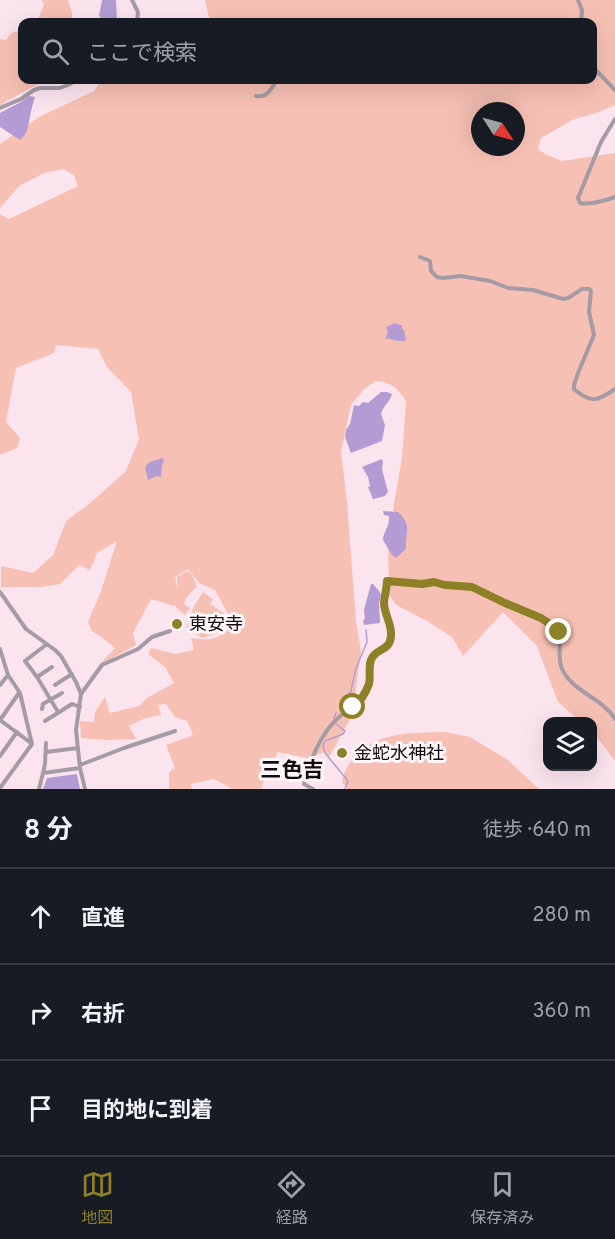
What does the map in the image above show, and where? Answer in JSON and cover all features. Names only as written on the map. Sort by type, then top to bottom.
[{"type":"street","points":[[132,0],[138,12],[137,18]]},
{"type":"street","points":[[578,0],[582,10],[581,18]]},
{"type":"street","points":[[597,71],[615,90]]},
{"type":"street","points":[[0,108],[21,99],[34,90],[60,88],[70,84]]},
{"type":"street","points":[[256,96],[261,97],[267,94],[274,84]]},
{"type":"street","points":[[615,119],[602,142],[578,198],[580,203],[584,204],[615,198]]},
{"type":"street","points":[[420,257],[430,261],[431,271],[437,277],[461,276],[490,281],[508,288],[528,289],[563,298],[568,298],[582,289],[589,289],[591,294],[589,312],[594,335],[578,373],[574,389],[595,400],[603,398],[615,389]]},
{"type":"street","points":[[313,789],[304,784],[306,772],[322,738],[341,715],[358,704],[369,683],[370,661],[374,655],[388,645],[391,639],[391,623],[386,616],[384,603],[387,581],[422,584],[434,582],[472,587],[550,623],[559,632],[560,658],[565,674],[574,684],[604,706],[615,719]]},
{"type":"street","points":[[0,592],[26,629],[61,656],[81,694],[76,730],[85,789]]},
{"type":"street","points":[[81,694],[102,665],[138,648],[152,637],[170,631]]},
{"type":"street","points":[[47,644],[25,661],[58,712]]},
{"type":"street","points":[[0,649],[8,675],[20,693],[32,744],[0,788]]},
{"type":"street","points":[[37,677],[52,667]]},
{"type":"street","points":[[0,669],[8,675]]},
{"type":"street","points":[[55,685],[72,674]]},
{"type":"street","points":[[0,685],[8,675]]},
{"type":"street","points":[[20,693],[0,720],[32,744]]},
{"type":"street","points":[[42,709],[44,704],[62,693]]},
{"type":"street","points":[[45,721],[72,704],[80,706]]},
{"type":"street","points":[[43,773],[80,767],[124,748],[175,731]]},
{"type":"street","points":[[0,756],[17,732]]},
{"type":"street","points":[[39,789],[46,743]]},
{"type":"street","points":[[46,752],[78,748]]},
{"type":"shaded area","points":[[42,0],[68,0],[72,18],[39,18],[44,5]]},
{"type":"shaded area","points":[[102,0],[116,0],[117,18],[99,16]]},
{"type":"shaded area","points":[[205,0],[615,0],[615,105],[572,120],[541,138],[538,149],[562,161],[615,153],[615,761],[597,737],[597,717],[575,717],[558,702],[537,646],[503,612],[463,656],[452,637],[396,605],[389,595],[388,540],[402,457],[406,401],[395,387],[376,381],[364,389],[351,405],[341,452],[356,621],[361,652],[352,716],[329,757],[325,752],[307,758],[278,752],[261,789],[230,789],[214,779],[191,784],[192,789],[169,789],[169,772],[175,768],[166,745],[193,735],[187,721],[175,717],[166,704],[158,705],[161,715],[145,718],[129,726],[136,739],[81,738],[80,721],[94,722],[95,712],[105,697],[110,713],[139,706],[147,698],[174,683],[165,667],[148,654],[151,648],[175,654],[194,650],[191,638],[211,639],[228,630],[228,619],[218,632],[202,638],[186,628],[194,606],[203,592],[213,599],[210,604],[228,616],[228,614],[215,590],[199,583],[188,569],[175,577],[177,588],[177,577],[187,571],[191,573],[197,586],[186,598],[184,604],[190,608],[185,615],[176,605],[151,599],[133,633],[136,645],[100,666],[115,648],[92,631],[88,622],[117,541],[97,553],[90,570],[79,565],[60,584],[41,587],[1,587],[1,566],[33,573],[53,555],[66,521],[126,471],[139,439],[131,392],[107,367],[98,349],[56,345],[54,353],[16,368],[6,422],[20,438],[17,448],[0,455],[0,214],[9,219],[78,186],[74,175],[63,169],[44,173],[19,186],[0,208],[0,144],[41,116],[94,91],[99,84],[597,84],[597,18],[209,18]]},
{"type":"shaded area","points":[[18,31],[18,84],[39,84],[0,106],[0,39],[6,40],[11,33]]},
{"type":"shaded area","points":[[29,96],[35,97],[27,130],[20,140],[0,127],[0,113]]},
{"type":"shaded area","points":[[395,323],[403,326],[401,328],[404,330],[406,341],[385,338],[388,333],[386,327]]},
{"type":"shaded area","points":[[381,392],[392,394],[381,414],[385,425],[382,441],[351,453],[345,437],[354,405],[368,403]]},
{"type":"shaded area","points":[[163,458],[161,477],[156,476],[148,480],[145,467]]},
{"type":"shaded area","points":[[382,459],[388,492],[385,496],[373,499],[368,487],[370,486],[368,477],[362,467]]},
{"type":"shaded area","points":[[383,511],[398,512],[406,522],[406,549],[396,558],[383,540],[389,516],[384,515]]},
{"type":"shaded area","points":[[371,584],[381,595],[380,623],[364,625],[364,610]]},
{"type":"shaded area","points":[[445,732],[470,737],[508,760],[539,789],[348,789],[342,782],[346,769],[352,761],[363,749],[373,743],[396,735]]},
{"type":"shaded area","points":[[77,774],[80,789],[43,789],[47,778]]},
{"type":"waterway","points":[[350,695],[356,668],[367,642],[366,630]]},
{"type":"waterway","points":[[334,718],[336,713]]},
{"type":"waterway","points":[[335,723],[345,731],[325,741],[323,747],[325,753],[348,781],[345,789]]},
{"type":"place","name":"東安寺","points":[[177,624]]},
{"type":"place","name":"金蛇水神社","points":[[342,753]]},
{"type":"district","name":"三色吉","points":[[292,770]]},
{"type":"route","points":[[353,707],[358,704],[369,683],[370,661],[377,652],[388,645],[391,639],[391,623],[386,616],[384,603],[387,581],[422,584],[434,582],[472,587],[541,618],[559,632]]}]
